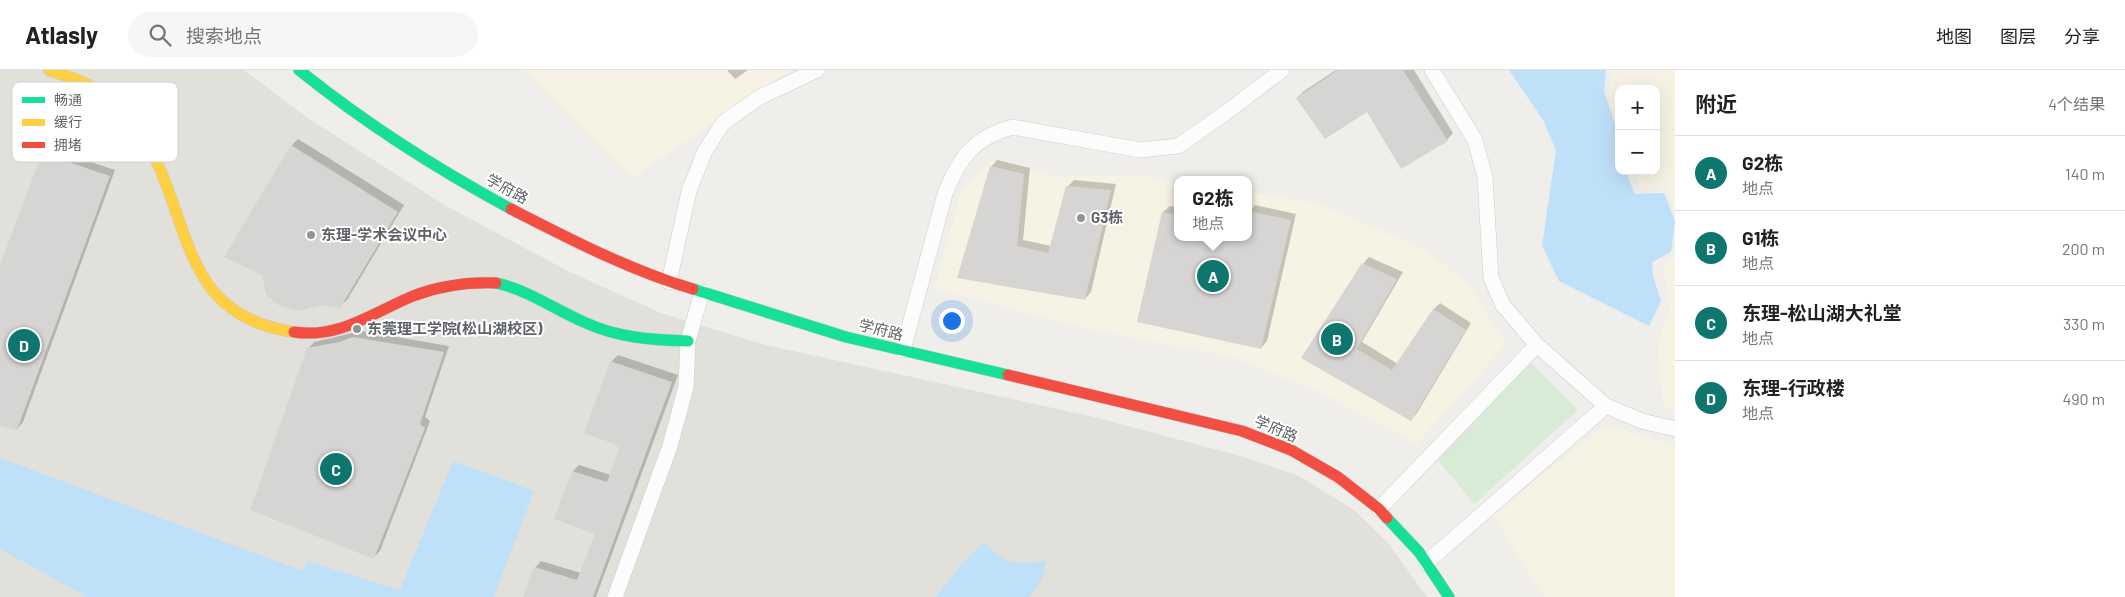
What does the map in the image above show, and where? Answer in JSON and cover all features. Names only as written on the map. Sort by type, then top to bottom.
[{"type":"street","points":[[49,70],[83,82]]},
{"type":"street","name":"学府路","points":[[299,70],[330,94],[426,160],[509,208],[587,248],[669,282],[846,336],[1242,431],[1291,450],[1338,477],[1379,509],[1419,552],[1449,597]]},
{"type":"street","points":[[669,282],[689,191],[705,151],[723,123],[760,98],[817,70]]},
{"type":"street","points":[[903,350],[945,194],[952,175],[961,161],[981,139],[997,131],[1013,127],[1140,150],[1178,146],[1282,70]]},
{"type":"street","points":[[1432,70],[1475,140],[1485,177],[1491,278],[1503,305],[1537,345],[1606,406],[1642,421],[1675,429]]},
{"type":"street","points":[[156,162],[200,275],[215,296],[236,313],[263,326],[295,333],[334,331],[413,296],[448,285],[482,282],[512,287],[600,329],[636,339],[688,341]]},
{"type":"street","points":[[614,597],[670,446],[686,387],[688,341],[702,292]]},
{"type":"street","points":[[1379,509],[1537,345]]},
{"type":"street","points":[[1426,563],[1606,406]]},
{"type":"shaded area","name":"东莞理工学院(松山湖校区)","points":[[0,70],[244,70],[306,117],[446,206],[570,272],[661,313],[766,345],[1094,417],[1244,457],[1299,476],[1354,510],[1388,543],[1427,597],[0,597]]},
{"type":"shaded area","points":[[524,70],[790,70],[632,178]]},
{"type":"shaded area","points":[[1613,70],[1675,70],[1675,213],[1668,190],[1640,187],[1636,175],[1660,175],[1660,85],[1615,85],[1615,113],[1608,91]]},
{"type":"shaded area","points":[[988,161],[1015,163],[1056,177],[1143,175],[1174,183],[1174,241],[1252,241],[1252,193],[1316,203],[1425,249],[1470,286],[1506,344],[1417,444],[1319,392],[1232,357],[1090,329],[935,289],[960,195]]},
{"type":"shaded area","points":[[1675,249],[1675,412],[1663,405],[1658,343],[1670,306],[1663,267],[1673,257]]},
{"type":"shaded area","points":[[1605,425],[1672,444],[1675,447],[1675,597],[1544,597],[1493,515]]},
{"type":"green space","points":[[1525,357],[1578,410],[1474,504],[1438,460]]},
{"type":"water","points":[[1509,70],[1606,70],[1604,91],[1615,124],[1615,175],[1627,175],[1635,194],[1664,193],[1675,221],[1671,252],[1652,262],[1653,276],[1661,301],[1649,326],[1559,281],[1542,246],[1556,150],[1543,120]]},
{"type":"water","points":[[0,458],[303,571],[307,561],[400,590],[453,461],[534,491],[494,597],[88,597],[0,549]]},
{"type":"water","points":[[984,542],[998,556],[1011,562],[1046,561],[1042,579],[1029,597],[936,597],[956,571]]},
{"type":"building","points":[[1338,70],[1403,70],[1448,141],[1401,169],[1367,112],[1325,139],[1296,98]]},
{"type":"building","name":"东理-学术会议中心","points":[[291,145],[398,212],[340,308],[321,305],[299,311],[280,306],[266,295],[262,275],[224,257]]},
{"type":"building","points":[[39,162],[69,162],[110,176],[17,430],[0,426],[0,265]]},
{"type":"building","name":"G3栋","points":[[990,166],[1024,174],[1017,246],[1048,253],[1066,186],[1111,190],[1085,300],[957,278]]},
{"type":"building","points":[[1162,212],[1174,214],[1174,241],[1252,241],[1252,212],[1291,220],[1261,349],[1137,322]]},
{"type":"building","points":[[1362,263],[1397,279],[1357,349],[1392,370],[1433,309],[1466,330],[1411,421],[1301,358]]},
{"type":"building","points":[[353,337],[444,352],[420,424],[425,428],[374,559],[250,510],[307,348],[339,342]]},
{"type":"building","points":[[610,361],[672,382],[593,597],[523,597],[534,567],[577,580],[595,534],[554,519],[572,471],[607,482],[620,446],[584,433]]},
{"type":"traffic: fast","points":[[299,70],[376,127],[456,178],[511,209]]},
{"type":"traffic: fast","points":[[496,283],[520,290],[575,318],[611,332],[649,339],[688,341]]},
{"type":"traffic: fast","points":[[693,289],[846,337],[1008,375]]},
{"type":"traffic: fast","points":[[1387,518],[1419,552],[1449,597]]},
{"type":"traffic: slow","points":[[49,70],[82,82]]},
{"type":"traffic: slow","points":[[157,162],[188,245],[199,270],[214,292],[233,310],[259,324],[294,332]]},
{"type":"traffic: jam","points":[[511,209],[623,263],[693,289]]},
{"type":"traffic: jam","points":[[294,332],[326,332],[341,328],[356,323],[413,296],[443,287],[475,283],[496,283]]},
{"type":"traffic: jam","points":[[1008,375],[1242,431],[1291,450],[1338,477],[1379,509],[1387,518]]},
{"type":"place","name":"G3栋","points":[[1081,218]]},
{"type":"place","name":"东理-学术会议中心","points":[[311,235]]},
{"type":"place","name":"G2栋","points":[[1213,276]]},
{"type":"place","name":"东莞理工学院(松山湖校区)","points":[[357,329]]},
{"type":"place","name":"G1栋","points":[[1337,339]]},
{"type":"place","name":"东理-行政楼","points":[[24,345]]},
{"type":"place","name":"东理-松山湖大礼堂","points":[[336,469]]}]
